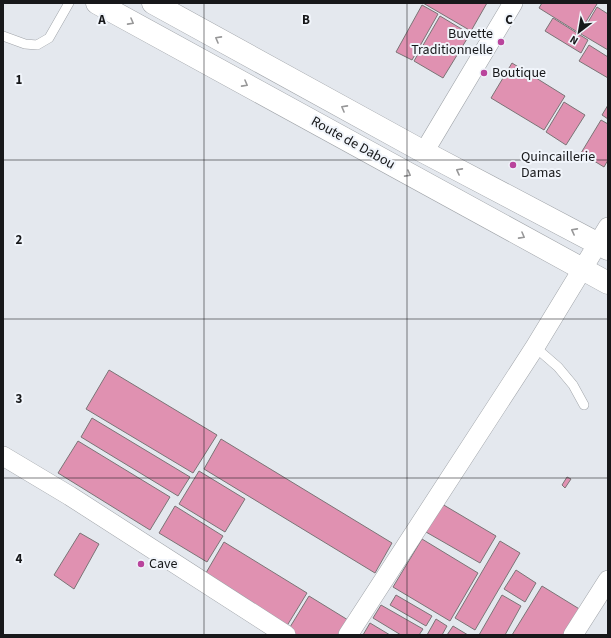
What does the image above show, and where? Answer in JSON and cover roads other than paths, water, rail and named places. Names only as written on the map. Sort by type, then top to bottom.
[{"type":"street","name":"Route de Dabou","points":[[97,3],[608,283]]},
{"type":"street","name":"Route de Dabou","points":[[154,3],[424,152],[605,240]]},
{"type":"street","points":[[424,152],[513,3]]},
{"type":"street","points":[[348,635],[535,347],[583,269],[605,240]]},
{"type":"street","points":[[3,456],[70,496],[286,635]]},
{"type":"street","points":[[573,635],[608,580]]},
{"type":"lane","points":[[3,36],[25,44],[37,45],[49,38],[69,3]]},
{"type":"lane","points":[[535,347],[558,367],[573,384],[584,405]]},
{"type":"place","name":"Buvette Traditionnelle","points":[[501,42]]},
{"type":"place","name":"Boutique","points":[[484,73]]},
{"type":"place","name":"Quincaillerie Damas","points":[[513,165]]},
{"type":"place","name":"Cave","points":[[141,564]]}]
